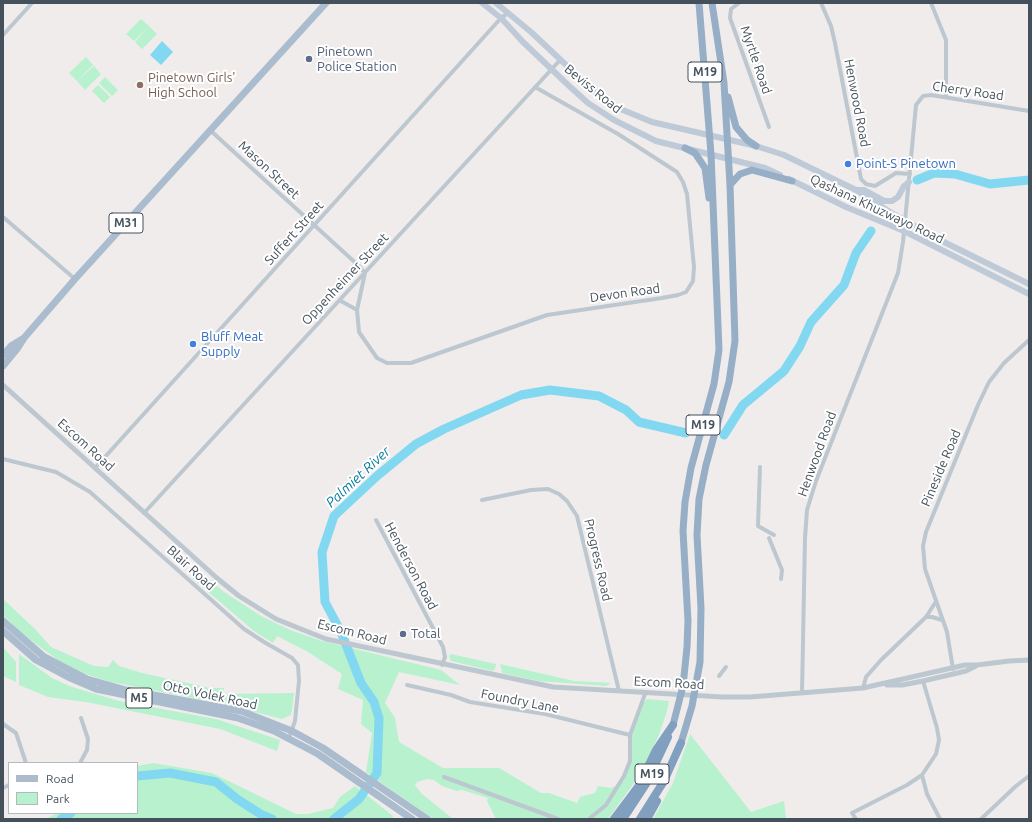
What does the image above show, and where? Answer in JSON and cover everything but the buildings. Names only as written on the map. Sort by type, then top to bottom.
[{"type":"highway","name":"M19","points":[[623,819],[655,769],[672,725],[682,686],[685,671],[688,621],[683,531],[684,509],[691,468],[714,384],[719,350],[710,136],[699,3]]},
{"type":"highway","name":"M19","points":[[640,819],[664,781],[681,743],[696,688],[702,638],[697,536],[699,499],[705,469],[729,382],[735,348],[736,325],[724,83],[712,3]]},
{"type":"highway","points":[[724,83],[736,127],[747,140],[756,146]]},
{"type":"highway","points":[[685,148],[695,153],[705,168],[714,236]]},
{"type":"highway","points":[[730,184],[740,174],[752,170],[792,181]]},
{"type":"highway","points":[[614,819],[638,787],[656,750],[672,725]]},
{"type":"highway","points":[[647,819],[678,755],[681,743]]},
{"type":"main road","name":"M31","points":[[3,366],[6,353],[24,338],[75,279],[326,3]]},
{"type":"main road","name":"Beviss Road","points":[[482,3],[501,18],[551,69],[588,103],[614,120],[645,137],[711,154]]},
{"type":"main road","name":"Beviss Road","points":[[496,3],[561,59],[598,95],[618,108],[652,122],[726,139]]},
{"type":"main road","name":"Qashana Khuzwayo Road","points":[[726,139],[756,146],[784,155],[805,164],[856,190],[904,220],[1029,284]]},
{"type":"main road","name":"Qashana Khuzwayo Road","points":[[711,154],[765,168],[846,207],[904,231],[1029,294]]},
{"type":"main road","points":[[856,190],[864,190],[884,201],[892,201],[898,197],[904,186],[909,182]]},
{"type":"main road","name":"Otto Volek Road","points":[[3,621],[15,634],[43,656],[87,678],[126,690],[241,711],[292,731],[323,748],[366,782],[374,792],[407,818]]},
{"type":"main road","name":"Otto Volek Road","points":[[3,631],[36,660],[68,677],[96,689],[238,718],[288,738],[366,782],[378,785],[427,819]]},
{"type":"street","points":[[3,35],[32,3]]},
{"type":"street","name":"Myrtle Road","points":[[739,3],[731,9],[730,18],[769,127]]},
{"type":"street","name":"Henwood Road","points":[[821,3],[831,26],[835,43],[862,179],[866,184],[875,186],[896,173],[910,174]]},
{"type":"street","points":[[931,3],[946,40],[946,97]]},
{"type":"street","name":"Suffert Street","points":[[95,468],[501,18],[508,13]]},
{"type":"street","name":"Oppenheimer Street","points":[[144,514],[311,330],[341,300],[561,59]]},
{"type":"street","name":"Devon Road","points":[[365,273],[357,310],[359,332],[377,358],[387,363],[397,364],[411,363],[436,355],[547,315],[662,298],[688,289],[693,281],[694,267],[687,194],[680,176],[671,167],[618,134],[535,87]]},
{"type":"street","name":"Cherry Road","points":[[904,231],[915,109],[918,101],[928,95],[1029,111]]},
{"type":"street","name":"Mason Street","points":[[211,131],[351,258],[365,273]]},
{"type":"street","points":[[3,218],[75,279]]},
{"type":"street","name":"Henwood Road","points":[[802,693],[805,526],[809,500],[898,274],[904,231]]},
{"type":"street","points":[[341,300],[357,310]]},
{"type":"street","name":"Pineside Road","points":[[954,673],[947,632],[935,603],[923,558],[923,546],[928,524],[989,382],[1004,363],[1029,340]]},
{"type":"street","name":"Escom Road","points":[[3,385],[144,514],[218,579],[257,609],[303,630],[341,642],[442,665],[553,687],[645,694],[733,698],[902,685],[954,673],[977,665]]},
{"type":"street","name":"Blair Road","points":[[3,459],[56,472],[90,492],[244,629],[292,658],[298,665],[300,672],[292,731],[288,738]]},
{"type":"street","points":[[760,467],[758,526],[774,535]]},
{"type":"street","name":"Progress Road","points":[[482,500],[531,490],[548,489],[559,494],[568,501],[577,516],[619,691]]},
{"type":"street","name":"Henderson Road","points":[[376,520],[443,647],[445,657],[442,665]]},
{"type":"street","points":[[769,538],[782,570],[781,579]]},
{"type":"street","points":[[863,688],[866,677],[881,660],[926,617],[935,603]]},
{"type":"street","points":[[926,617],[942,620]]},
{"type":"street","name":"Escom Road","points":[[878,686],[953,667],[1029,660]]},
{"type":"street","points":[[719,676],[726,667]]},
{"type":"street","points":[[856,819],[852,813],[907,785],[922,774],[936,754],[939,740],[937,728],[923,681]]},
{"type":"street","name":"Foundry Lane","points":[[407,685],[451,695],[470,702],[545,714],[630,735]]},
{"type":"street","points":[[589,819],[606,805],[624,776],[631,754],[630,735],[645,694]]},
{"type":"street","points":[[81,718],[88,740],[87,750],[81,762]]},
{"type":"street","points":[[3,724],[16,733],[26,762]]},
{"type":"street","points":[[922,774],[927,794],[940,819]]},
{"type":"street","points":[[981,819],[1016,786],[1029,776]]},
{"type":"street","points":[[444,777],[558,819]]},
{"type":"street","points":[[407,818],[410,807]]},
{"type":"green space","points":[[141,19],[149,26],[134,41],[126,34]]},
{"type":"green space","points":[[149,26],[157,34],[142,49],[135,42]]},
{"type":"green space","points":[[86,57],[93,65],[77,81],[69,73]]},
{"type":"green space","points":[[94,66],[101,74],[85,90],[77,81]]},
{"type":"green space","points":[[105,77],[118,90],[112,96],[99,83]]},
{"type":"green space","points":[[98,85],[110,97],[104,103],[92,91]]},
{"type":"green space","points":[[199,571],[224,592],[261,616],[290,630],[322,641],[441,670],[460,685],[399,672],[385,703],[395,718],[399,742],[443,768],[499,768],[541,793],[549,793],[577,803],[580,797],[595,793],[598,786],[611,788],[620,784],[630,761],[630,741],[638,711],[645,701],[647,699],[669,701],[667,711],[659,735],[639,776],[608,819],[496,819],[487,801],[488,798],[462,790],[457,791],[442,786],[434,780],[427,779],[417,782],[415,785],[422,794],[453,819],[433,819],[366,772],[372,733],[361,724],[363,700],[338,689],[342,674],[308,652],[277,636],[273,643],[254,631],[192,578]]},
{"type":"green space","points":[[3,599],[35,629],[51,647],[94,666],[108,667],[113,660],[119,666],[142,673],[210,688],[224,688],[224,694],[294,693],[291,715],[282,719],[224,704],[111,682],[82,673],[58,660],[21,633],[3,615]]},
{"type":"green space","points":[[3,647],[16,662],[16,682],[3,676]]},
{"type":"green space","points":[[19,654],[52,678],[72,687],[119,701],[216,719],[280,740],[277,751],[220,729],[86,702],[48,697],[19,685]]},
{"type":"green space","points":[[451,654],[496,664],[495,669],[493,671],[451,661],[449,656]]},
{"type":"green space","points":[[500,664],[574,681],[611,683],[606,686],[539,681],[502,673]]},
{"type":"green space","points":[[690,734],[751,812],[784,801],[786,819],[653,819],[673,783]]},
{"type":"green space","points":[[153,763],[212,773],[296,814],[308,814],[333,808],[340,797],[355,786],[393,816],[392,819],[46,819],[55,814],[138,814],[138,766]]},
{"type":"water","points":[[162,41],[173,52],[161,65],[150,55]]},
{"type":"waterway","name":"Palmiet River","points":[[917,180],[934,173],[955,174],[990,184],[1029,180]]},
{"type":"waterway","name":"Palmiet River","points":[[724,435],[743,405],[784,371],[800,346],[811,322],[844,285],[856,253],[871,231]]},
{"type":"waterway","name":"Palmiet River","points":[[334,819],[359,799],[377,773],[379,718],[374,702],[361,683],[341,632],[325,602],[322,552],[334,516],[377,476],[416,444],[444,429],[521,395],[550,390],[599,396],[626,410],[639,422],[686,433]]},
{"type":"waterway","name":"Palmiet River","points":[[138,776],[170,773],[216,782],[237,799],[262,815],[272,819]]},
{"type":"waterway","name":"Palmiet River","points":[[61,819],[69,814]]},
{"type":"place","name":"Pinetown Police Station","points":[[309,59]]},
{"type":"place","name":"Pinetown Girls' High School","points":[[140,85]]},
{"type":"place","name":"Point-S Pinetown","points":[[848,164]]},
{"type":"place","name":"Bluff Meat Supply","points":[[193,344]]},
{"type":"place","name":"Total","points":[[403,634]]}]
